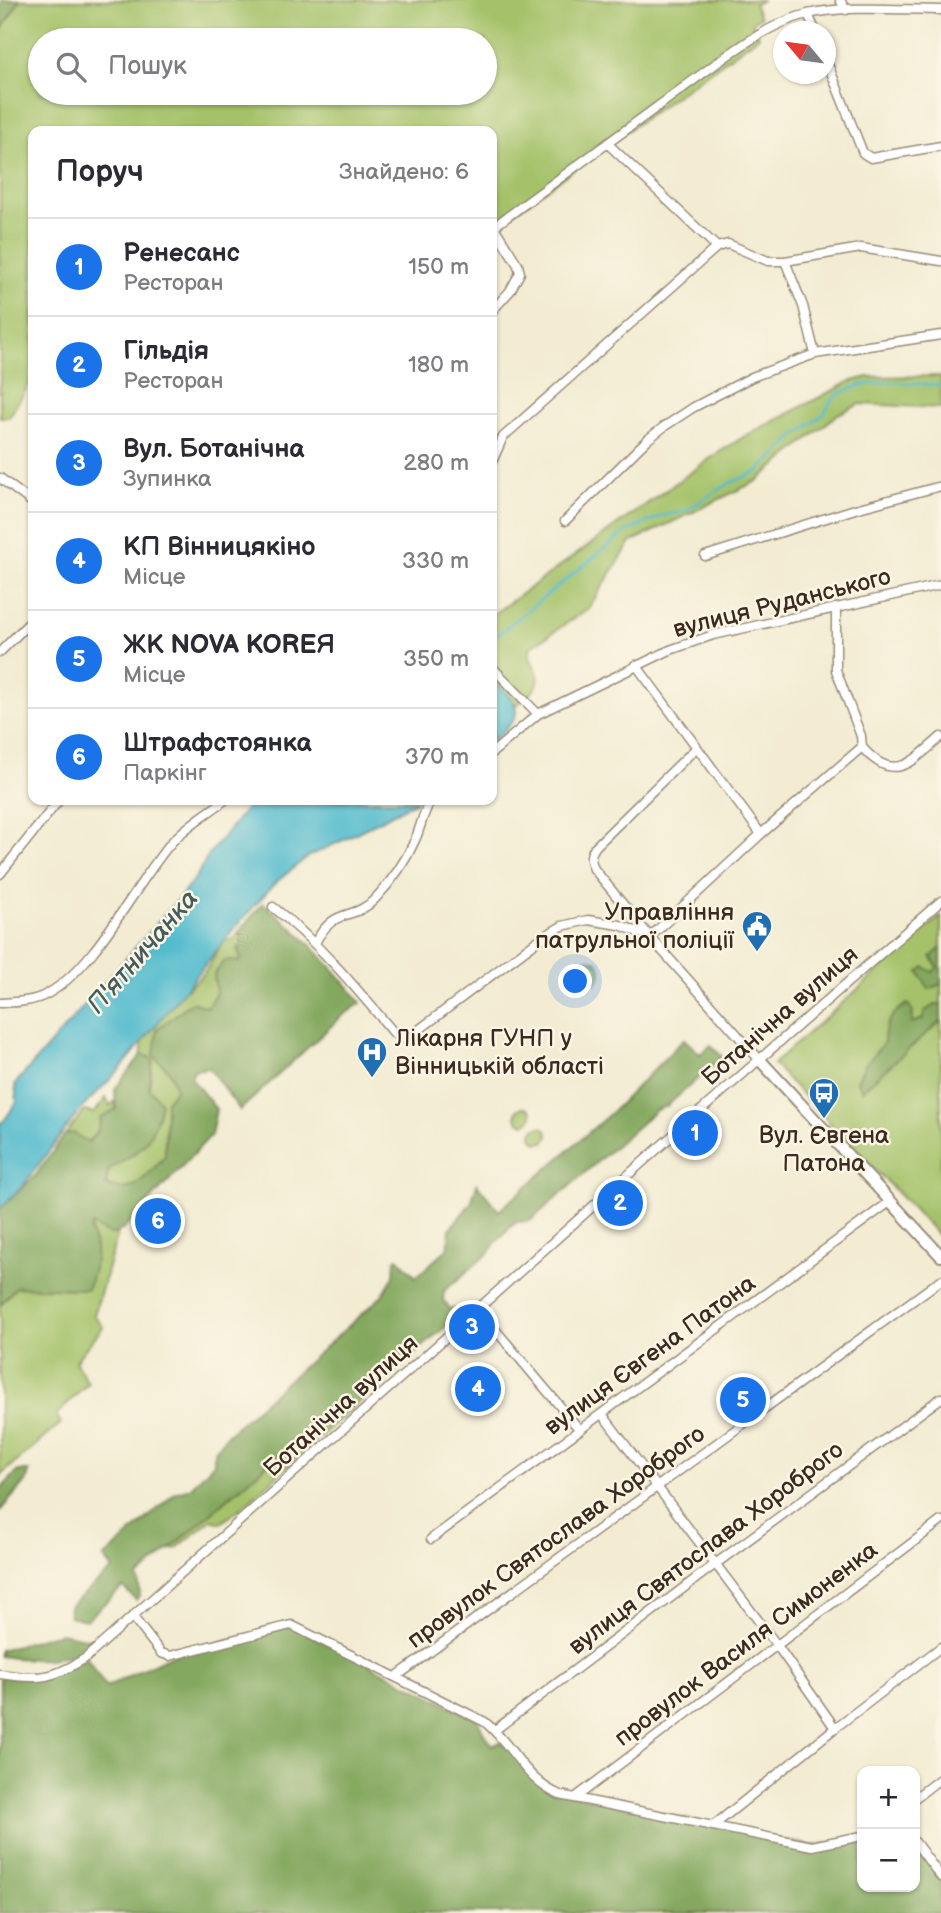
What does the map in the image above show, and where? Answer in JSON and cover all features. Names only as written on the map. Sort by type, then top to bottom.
[{"type":"street","points":[[840,0],[846,10]]},
{"type":"street","points":[[497,225],[702,74],[759,36],[808,14],[846,10],[941,10]]},
{"type":"street","points":[[808,14],[811,21]]},
{"type":"street","points":[[836,84],[863,153],[872,158],[941,146]]},
{"type":"street","points":[[608,144],[717,247]]},
{"type":"street","points":[[497,234],[518,265],[520,273],[510,291],[497,305]]},
{"type":"street","points":[[497,451],[503,437],[717,247],[728,244],[768,261],[785,261],[861,248],[941,261]]},
{"type":"street","points":[[785,261],[803,306],[815,354]]},
{"type":"street","points":[[565,521],[647,440],[665,426],[694,407],[752,377],[815,354],[941,335]]},
{"type":"street","points":[[0,478],[28,499]]},
{"type":"street","points":[[705,556],[941,485]]},
{"type":"street","name":"вулиця Руданського","points":[[497,749],[538,714],[670,650],[713,635],[941,586]]},
{"type":"street","points":[[836,608],[836,670],[861,736],[862,747],[881,763],[897,768],[908,766],[941,737]]},
{"type":"street","points":[[0,652],[28,626]]},
{"type":"street","points":[[636,665],[761,834]]},
{"type":"street","points":[[497,672],[538,714]]},
{"type":"street","points":[[650,937],[761,834],[862,747]]},
{"type":"street","points":[[696,748],[591,853],[594,869],[650,937],[759,1059],[941,1256]]},
{"type":"street","points":[[0,874],[55,805]]},
{"type":"street","points":[[0,1003],[29,1001],[47,994],[63,983],[88,958],[171,843],[218,805]]},
{"type":"street","points":[[315,943],[330,921],[342,914],[360,911],[386,886],[414,842],[429,805]]},
{"type":"street","name":"Ботанічна вулиця","points":[[0,1674],[43,1677],[63,1672],[86,1657],[759,1059],[941,901]]},
{"type":"street","points":[[273,907],[315,943],[359,989],[394,1033],[402,1038],[412,1035],[537,941],[562,926],[588,920],[620,925],[650,937]]},
{"type":"street","name":"вулиця Євгена Патона","points":[[432,1539],[891,1201]]},
{"type":"street","name":"провулок Святослава Хороброго","points":[[397,1676],[941,1280]]},
{"type":"street","points":[[478,1309],[580,1430]]},
{"type":"street","name":"вулиця Святослава Хороброго","points":[[495,1730],[941,1398]]},
{"type":"street","points":[[602,1414],[776,1644],[835,1728]]},
{"type":"street","name":"провулок Василя Симоненка","points":[[575,1798],[941,1521]]},
{"type":"street","points":[[133,1617],[161,1653],[170,1656],[292,1625],[485,1722],[495,1730],[536,1782],[560,1795],[812,1846],[857,1837]]},
{"type":"street","points":[[713,1826],[941,1647]]},
{"type":"street","points":[[920,1794],[941,1778]]},
{"type":"street","points":[[920,1849],[941,1877]]},
{"type":"green space","points":[[2,0],[20,0],[2,28],[0,15]]},
{"type":"green space","points":[[20,0],[763,0],[754,4],[760,17],[752,22],[759,36],[497,224],[497,126],[28,126],[28,386],[9,417],[0,417],[0,25],[3,28]]},
{"type":"green space","points":[[941,376],[941,408],[860,404],[838,414],[757,481],[631,542],[588,609],[531,647],[530,657],[539,680],[533,691],[516,705],[497,684],[497,611],[745,436],[849,382],[869,377]]},
{"type":"green space","points":[[263,903],[315,950],[361,1003],[342,1016],[240,1110],[209,1068],[194,1070],[191,1078],[216,1109],[211,1135],[123,1230],[122,1228],[118,1233],[109,1234],[92,1225],[90,1231],[95,1245],[95,1260],[87,1289],[16,1287],[0,1305],[0,1209],[36,1175],[65,1135],[74,1133],[88,1143],[98,1130],[101,1118],[116,1109],[115,1089],[142,1054],[153,1059],[149,1088],[161,1103],[158,1116],[144,1144],[109,1169],[106,1185],[125,1189],[132,1187],[146,1177],[165,1156],[166,1101],[176,1089],[170,1072],[154,1056],[157,1029],[192,1002],[207,1007],[216,993],[214,975],[224,961],[241,961],[238,949],[242,943],[240,931]]},
{"type":"green space","points":[[941,916],[941,1238],[773,1064]]},
{"type":"green space","points":[[240,931],[242,943],[238,949],[241,961],[224,961],[214,975],[216,993],[207,1007],[154,1056],[170,1072],[176,1089],[165,1131],[165,1156],[146,1177],[132,1187],[124,1189],[106,1185],[109,1169],[144,1144],[158,1116],[161,1103],[149,1088],[153,1059],[142,1054],[147,1031],[161,1011],[203,974],[223,941],[232,940]]},
{"type":"green space","points":[[941,948],[941,984],[929,989],[919,972],[924,967],[933,972],[938,967],[931,957]]},
{"type":"green space","points":[[588,959],[597,963],[601,972],[597,981],[588,985],[579,981],[575,972],[579,963]]},
{"type":"green space","points":[[908,1004],[913,1012],[912,1023],[923,1019],[924,1012],[935,1004],[941,1004],[941,1021],[862,1090],[857,1082],[864,1066],[884,1043],[885,1030],[890,1020]]},
{"type":"green space","points":[[684,1039],[700,1054],[711,1045],[722,1057],[667,1106],[656,1110],[530,1221],[515,1222],[491,1251],[444,1291],[443,1300],[450,1309],[459,1309],[462,1312],[311,1445],[295,1440],[138,1577],[140,1595],[136,1600],[123,1587],[86,1620],[69,1616],[70,1606],[113,1569],[104,1558],[175,1493],[190,1488],[214,1463],[214,1452],[227,1435],[381,1297],[394,1276],[395,1261],[398,1258],[416,1277],[448,1248],[450,1229],[471,1203],[477,1184],[499,1211],[613,1111]]},
{"type":"green space","points":[[106,1098],[110,1106],[115,1101],[116,1109],[101,1118],[98,1130],[87,1143],[74,1133],[65,1135],[84,1111],[94,1113]]},
{"type":"green space","points":[[521,1107],[527,1107],[532,1115],[530,1121],[521,1123],[516,1118],[516,1112]]},
{"type":"green space","points":[[537,1127],[543,1127],[548,1135],[546,1141],[537,1143],[532,1138],[532,1132]]},
{"type":"green space","points":[[92,1225],[109,1234],[118,1233],[94,1315],[103,1327],[75,1361],[88,1383],[56,1415],[61,1423],[0,1476],[0,1305],[16,1287],[87,1289]]},
{"type":"green space","points":[[295,1439],[311,1445],[244,1506],[221,1523],[211,1520],[177,1548],[169,1550]]},
{"type":"green space","points":[[18,1471],[29,1471],[27,1480],[0,1511],[0,1490]]},
{"type":"green space","points":[[291,1625],[478,1720],[485,1736],[493,1745],[501,1742],[547,1789],[812,1846],[857,1838],[857,1892],[920,1892],[920,1849],[941,1877],[941,1913],[0,1913],[0,1676],[43,1679],[87,1658],[106,1687],[170,1656]]},
{"type":"green space","points":[[60,1633],[90,1639],[91,1644],[59,1658],[0,1656],[0,1650]]},
{"type":"water","points":[[497,683],[514,703],[516,710],[511,723],[497,736]]},
{"type":"water","points":[[249,805],[409,805],[307,857],[274,884],[238,924],[122,1067],[80,1110],[21,1188],[0,1209],[0,1123],[17,1102],[15,1084],[176,902],[196,877],[210,853]]},
{"type":"waterway","name":"П'ятничанка","points":[[497,635],[624,533],[661,516],[685,511],[730,483],[759,471],[794,437],[824,414],[831,401],[840,393],[861,385],[888,382],[941,385]]},
{"type":"place","name":"Управління патрульної поліції","points":[[757,953]]},
{"type":"place","name":"Лікарня ГУНП у Вінницькій області","points":[[372,1079]]},
{"type":"place","name":"Вул. Євгена Патона","points":[[824,1120]]},
{"type":"place","name":"Ренесанс","points":[[695,1133]]},
{"type":"place","name":"Гільдія","points":[[620,1203]]},
{"type":"place","name":"Штрафстоянка","points":[[158,1221]]},
{"type":"place","name":"Вул. Ботанічна","points":[[472,1327]]},
{"type":"place","name":"КП Вінницякіно","points":[[478,1389]]},
{"type":"place","name":"ЖК NOVA KOREЯ","points":[[743,1400]]}]
